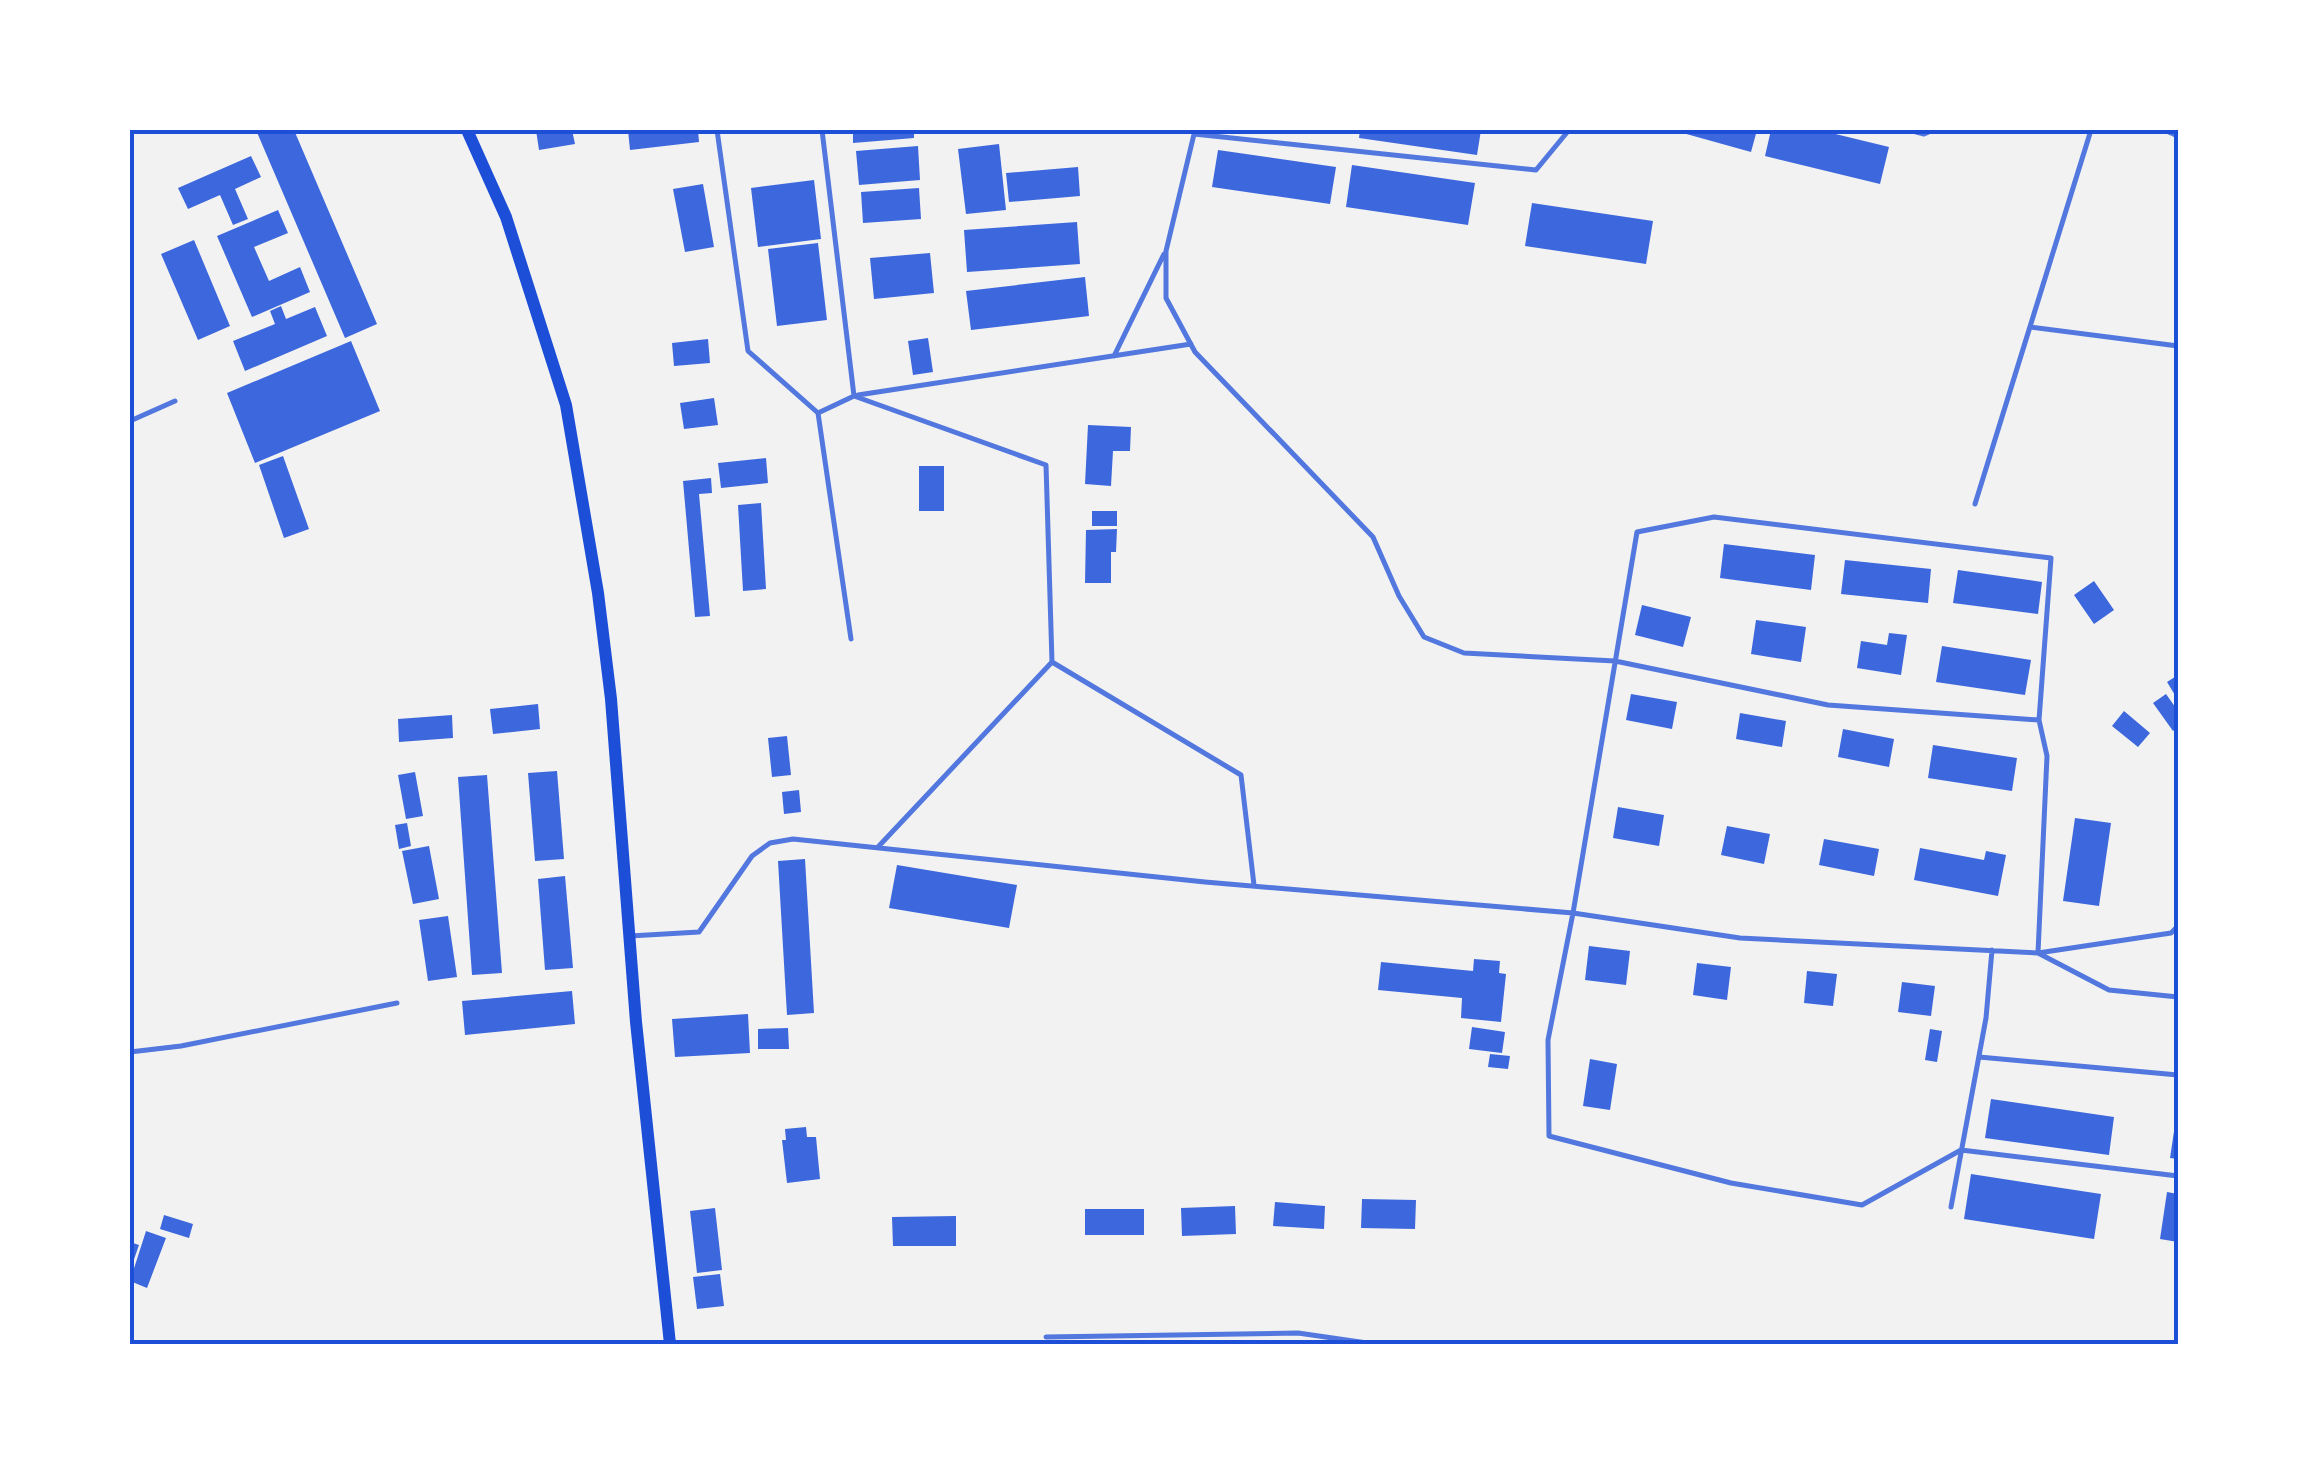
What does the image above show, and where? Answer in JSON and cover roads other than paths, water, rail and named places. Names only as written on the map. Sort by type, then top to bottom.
[{"type":"main road","points":[[467,130],[506,217],[566,404],[598,593],[670,1344]]},
{"type":"lane","points":[[717,130],[748,351],[818,413],[851,639]]},
{"type":"lane","points":[[822,130],[854,396]]},
{"type":"lane","points":[[1114,356],[1166,251],[1194,132],[1536,170],[1569,130]]},
{"type":"lane","points":[[1909,130],[1924,134],[1933,130]]},
{"type":"lane","points":[[1975,504],[2091,130]]},
{"type":"lane","points":[[2164,130],[2178,136]]},
{"type":"lane","points":[[1166,251],[1166,298],[1191,344],[1374,537],[1399,596],[1424,637],[1464,652],[1615,661],[1828,705],[2039,720]]},
{"type":"lane","points":[[2030,326],[2178,346]]},
{"type":"lane","points":[[818,413],[854,396],[1191,344]]},
{"type":"lane","points":[[854,396],[1046,465],[1052,662],[878,847]]},
{"type":"lane","points":[[130,421],[176,401]]},
{"type":"lane","points":[[2038,953],[2048,756],[2039,720],[2051,558],[1714,517],[1636,532],[1548,1040],[1549,1136],[1731,1182],[1862,1205],[1962,1150],[2178,1176]]},
{"type":"lane","points":[[1052,662],[1241,775],[1254,885]]},
{"type":"lane","points":[[630,936],[699,932],[752,856],[770,844],[793,839],[1573,913],[1740,938],[2038,953],[2171,932],[2178,926]]},
{"type":"lane","points":[[1951,1208],[1979,1058],[1992,950]]},
{"type":"lane","points":[[2038,953],[2109,990],[2178,997]]},
{"type":"lane","points":[[130,1052],[181,1046],[397,1003]]},
{"type":"lane","points":[[1979,1058],[2178,1075]]},
{"type":"lane","points":[[1046,1337],[1298,1333],[1374,1344]]}]
